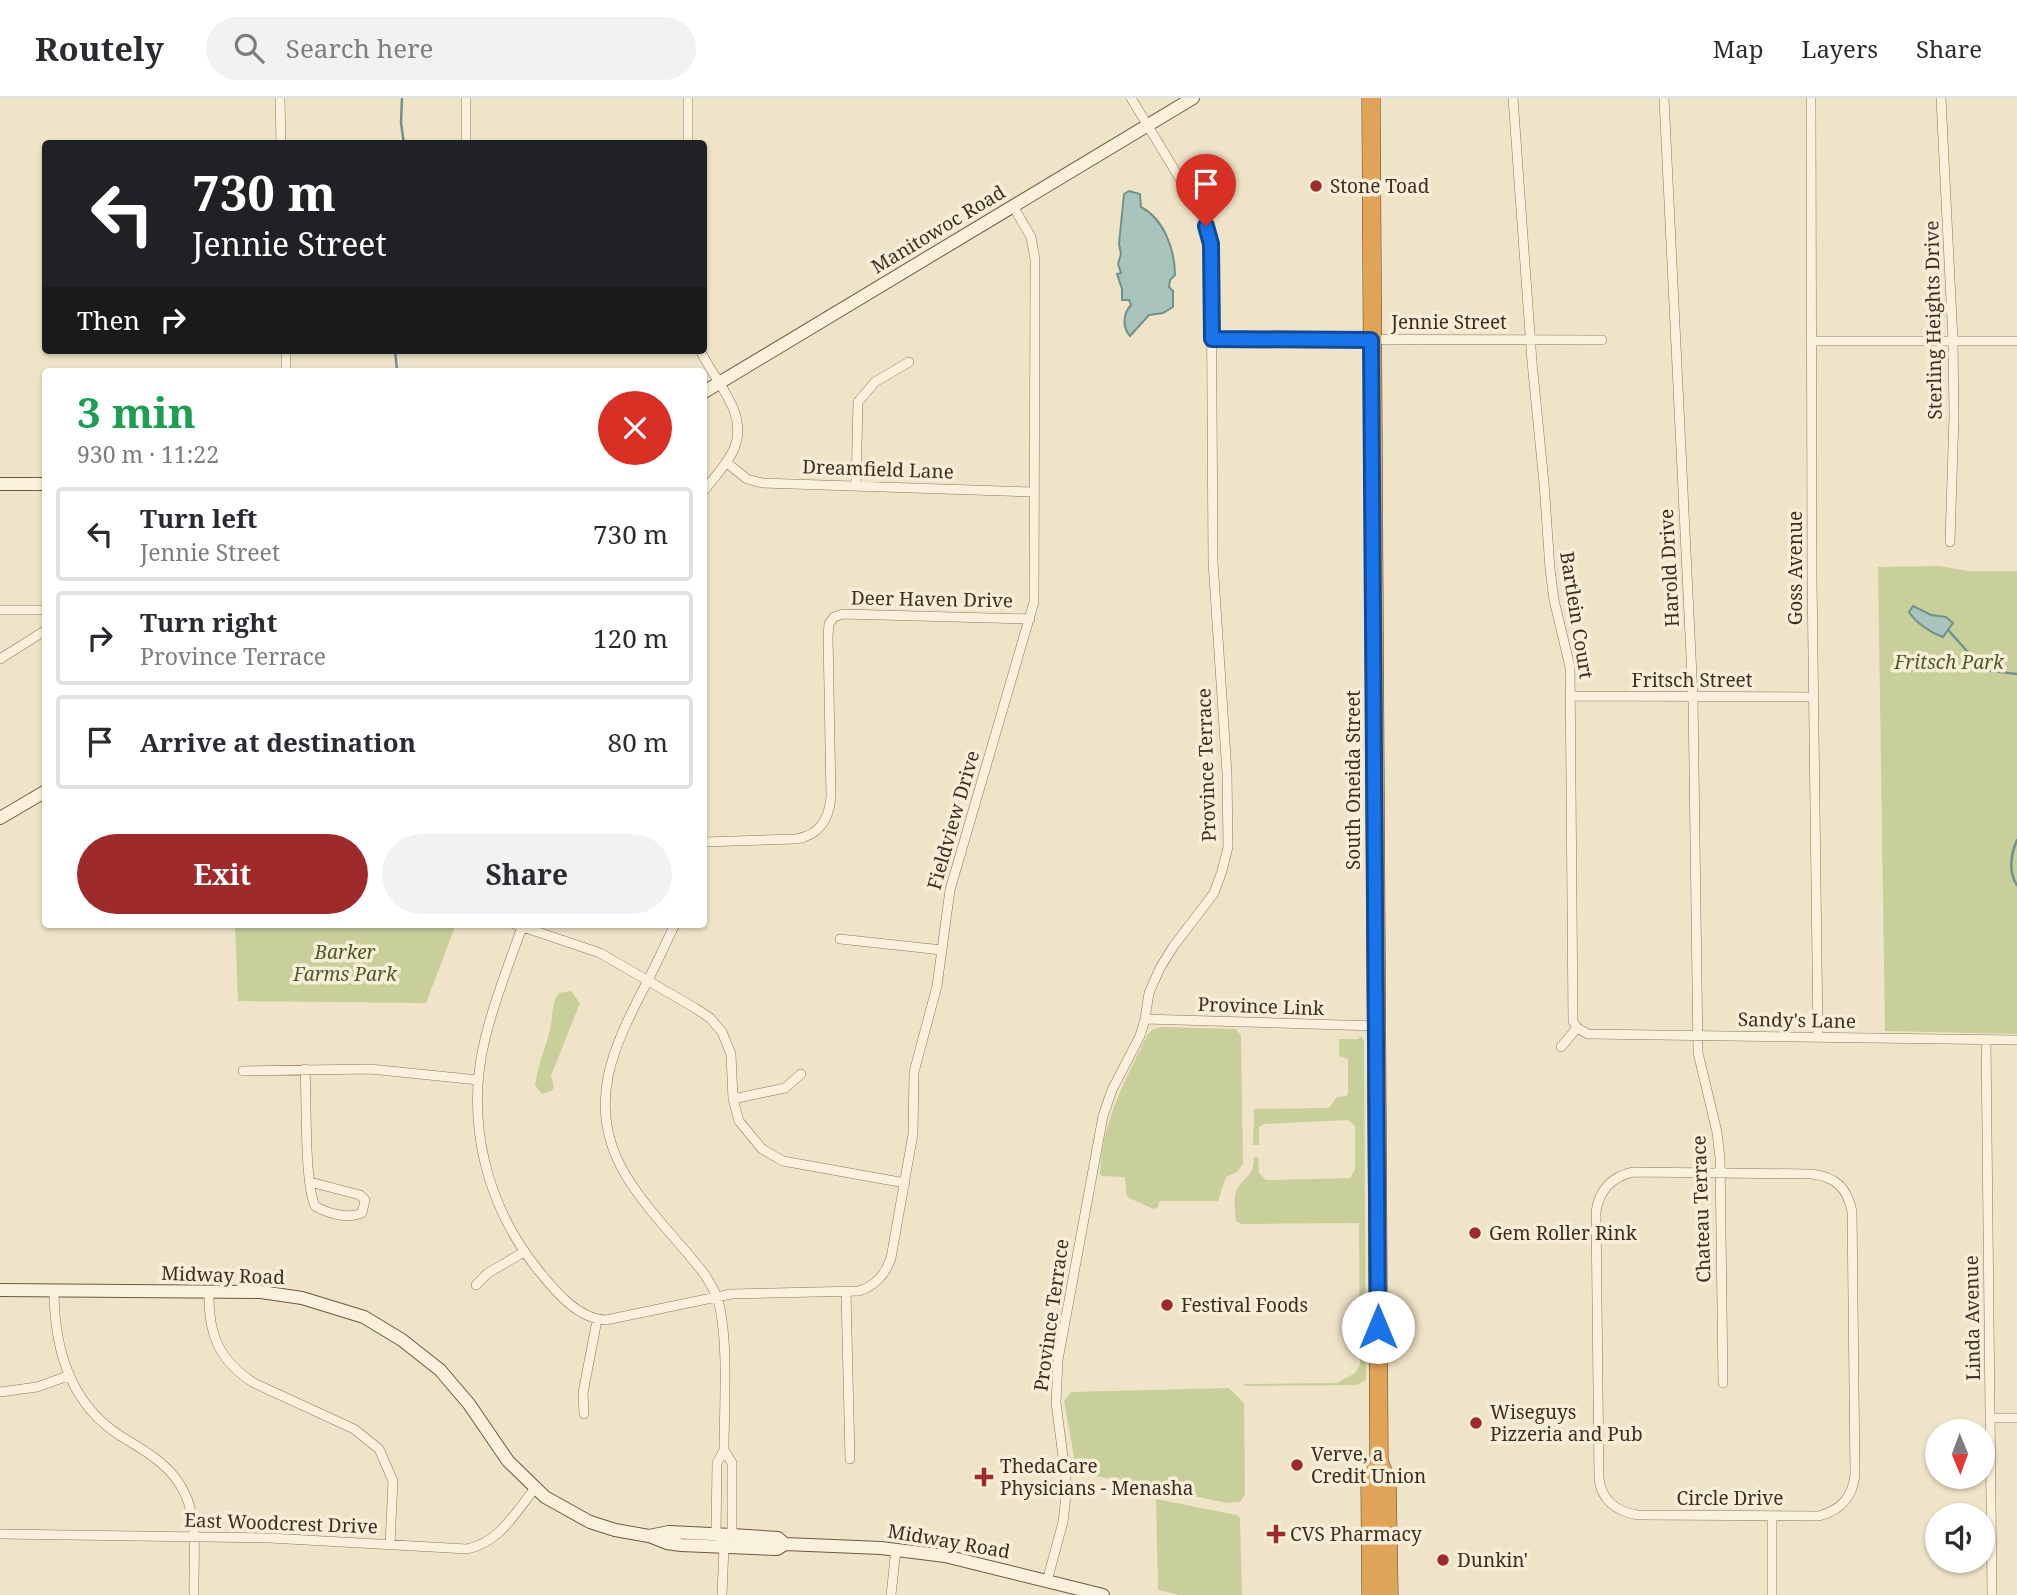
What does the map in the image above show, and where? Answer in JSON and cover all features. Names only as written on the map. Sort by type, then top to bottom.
[{"type":"highway","name":"South Oneida Street","points":[[1371,98],[1379,1461],[1387,1482],[1389,1595]]},
{"type":"highway","name":"South Oneida Street","points":[[1371,1595],[1370,1476],[1379,1461]]},
{"type":"main road","name":"Manitowoc Road","points":[[707,390],[1193,98]]},
{"type":"main road","points":[[0,484],[42,484]]},
{"type":"main road","points":[[0,818],[42,793]]},
{"type":"main road","name":"Midway Road","points":[[0,1290],[261,1292],[302,1298],[364,1317],[421,1354],[440,1370],[469,1404],[508,1461],[535,1488],[545,1497],[590,1522],[667,1543],[777,1549],[785,1544],[896,1549],[969,1561],[1103,1595]]},
{"type":"main road","name":"Midway Road","points":[[649,1536],[669,1532],[716,1534],[778,1538],[785,1544]]},
{"type":"street","points":[[280,98],[281,140]]},
{"type":"street","points":[[466,98],[466,140]]},
{"type":"street","points":[[688,98],[688,140]]},
{"type":"street","name":"Province Terrace","points":[[1047,1581],[1063,1522],[1066,1499],[1066,1476],[1056,1403],[1057,1376],[1083,1216],[1103,1116],[1145,1019],[1149,993],[1160,968],[1214,893],[1227,847],[1227,773],[1213,562],[1209,235],[1203,217],[1131,98]]},
{"type":"street","name":"Bartlein Court","points":[[1513,98],[1530,340],[1552,586],[1567,646],[1571,696],[1573,1021],[1577,1028]]},
{"type":"street","name":"Harold Drive","points":[[1664,98],[1693,698],[1697,1036]]},
{"type":"street","name":"Goss Avenue","points":[[1811,98],[1818,1038]]},
{"type":"street","name":"Sterling Heights Drive","points":[[1941,98],[1954,341],[1950,542]]},
{"type":"street","name":"Fieldview Drive","points":[[597,1320],[616,1319],[743,1294],[846,1292],[869,1287],[877,1282],[888,1267],[913,1134],[916,1059],[934,1002],[950,890],[1030,619],[1035,591],[1035,259],[1031,237],[1013,206]]},
{"type":"street","name":"Jennie Street","points":[[1212,339],[1602,340]]},
{"type":"street","points":[[1812,341],[2017,341]]},
{"type":"street","points":[[702,354],[735,412],[738,432],[726,462],[707,487]]},
{"type":"street","points":[[856,486],[858,402],[875,382],[909,362]]},
{"type":"street","name":"Dreamfield Lane","points":[[726,462],[741,475],[754,481],[1034,492]]},
{"type":"street","points":[[0,610],[42,610]]},
{"type":"street","name":"Deer Haven Drive","points":[[707,842],[806,838],[822,826],[831,797],[828,630],[834,617],[844,614],[1030,619]]},
{"type":"street","points":[[0,659],[42,633]]},
{"type":"street","name":"Fritsch Street","points":[[1571,696],[1814,697]]},
{"type":"street","points":[[517,928],[488,1029],[478,1080],[479,1129],[486,1172],[498,1206],[524,1252],[566,1301],[597,1320],[583,1392],[584,1415]]},
{"type":"street","points":[[527,928],[600,953],[704,1013],[722,1032],[733,1061],[733,1099],[739,1121],[762,1149],[774,1158],[905,1183]]},
{"type":"street","points":[[673,928],[610,1061],[605,1088],[605,1118],[612,1146],[625,1174],[700,1268],[717,1297],[723,1347],[724,1450],[717,1463],[716,1534],[724,1547]]},
{"type":"street","points":[[839,939],[942,950]]},
{"type":"street","name":"Province Link","points":[[1145,1019],[1376,1026]]},
{"type":"street","points":[[1560,1047],[1577,1028]]},
{"type":"street","name":"Sandy's Lane","points":[[1577,1028],[1588,1034],[2017,1040]]},
{"type":"street","name":"Chateau Terrace","points":[[1697,1036],[1699,1062],[1717,1132],[1721,1172],[1723,1383]]},
{"type":"street","name":"Linda Avenue","points":[[1986,1040],[1992,1595]]},
{"type":"street","points":[[305,1069],[310,1182],[313,1201],[320,1209],[349,1216],[362,1213],[365,1200],[360,1195],[310,1182]]},
{"type":"street","points":[[243,1071],[370,1069],[478,1080]]},
{"type":"street","points":[[733,1099],[785,1088],[801,1074]]},
{"type":"street","name":"Circle Drive","points":[[1633,1172],[1721,1172],[1822,1175],[1836,1180],[1846,1191],[1852,1211],[1854,1484],[1843,1505],[1828,1513],[1772,1516],[1629,1513],[1608,1501],[1600,1486],[1596,1212],[1599,1197],[1616,1178],[1633,1172]]},
{"type":"street","points":[[475,1285],[488,1273],[524,1252]]},
{"type":"street","points":[[54,1290],[58,1343],[68,1376],[98,1418],[173,1473],[186,1496],[193,1536],[194,1595]]},
{"type":"street","points":[[209,1292],[210,1324],[216,1343],[240,1374],[354,1429],[379,1450],[393,1481],[390,1544]]},
{"type":"street","points":[[846,1292],[850,1459]]},
{"type":"street","points":[[0,1392],[37,1387],[68,1376]]},
{"type":"street","points":[[1991,1418],[2017,1418]]},
{"type":"street","points":[[722,1595],[724,1547],[732,1535],[732,1463],[724,1450]]},
{"type":"street","name":"East Woodcrest Drive","points":[[0,1534],[193,1536],[455,1549],[479,1547],[496,1536],[535,1488]]},
{"type":"street","points":[[1772,1516],[1772,1595]]},
{"type":"street","points":[[891,1595],[896,1549]]},
{"type":"green space","name":"Fritsch Park","points":[[1939,566],[1968,571],[2017,571],[2017,1034],[1885,1031],[1878,567]]},
{"type":"green space","name":"Barker Farms Park","points":[[235,928],[454,928],[426,1003],[238,1001]]},
{"type":"green space","points":[[571,991],[580,1003],[551,1076],[554,1087],[552,1091],[542,1094],[535,1085],[555,1001],[559,993]]},
{"type":"green space","points":[[1160,1027],[1236,1029],[1241,1036],[1243,1164],[1237,1172],[1226,1177],[1218,1201],[1159,1201],[1158,1207],[1154,1209],[1129,1198],[1126,1194],[1125,1177],[1100,1174],[1105,1137],[1116,1102],[1148,1034]]},
{"type":"green space","points":[[1361,1036],[1364,1041],[1366,1380],[1356,1385],[1246,1386],[1243,1384],[1337,1383],[1355,1373],[1360,1365],[1359,1223],[1241,1224],[1236,1221],[1234,1202],[1238,1187],[1252,1170],[1254,1157],[1258,1157],[1259,1173],[1266,1180],[1350,1178],[1355,1170],[1355,1126],[1348,1120],[1264,1124],[1259,1127],[1259,1145],[1253,1145],[1254,1109],[1329,1108],[1337,1097],[1348,1094],[1348,1059],[1339,1056],[1339,1039],[1358,1039]]},
{"type":"green space","points":[[1229,1388],[1244,1403],[1245,1494],[1240,1502],[1227,1503],[1082,1473],[1076,1468],[1064,1401],[1071,1392]]},
{"type":"green space","points":[[1156,1499],[1240,1518],[1242,1595],[1179,1595],[1158,1590]]},
{"type":"water","points":[[1129,191],[1140,194],[1141,207],[1156,219],[1167,236],[1175,275],[1170,280],[1169,287],[1173,291],[1173,307],[1163,313],[1149,315],[1130,336],[1124,321],[1131,305],[1129,300],[1122,300],[1117,274],[1121,273],[1118,264],[1121,254],[1119,244],[1124,194]]},
{"type":"water","points":[[1913,606],[1931,615],[1946,617],[1953,623],[1943,637],[1938,635],[1912,616],[1909,612]]},
{"type":"waterway","points":[[402,98],[403,140]]},
{"type":"waterway","points":[[395,354],[397,368]]},
{"type":"waterway","points":[[1949,631],[1984,670],[2017,674]]},
{"type":"waterway","points":[[2017,840],[2011,862],[2017,885]]},
{"type":"place","name":"Stone Toad","points":[[1316,186]]},
{"type":"place","name":"Gem Roller Rink","points":[[1475,1233]]},
{"type":"place","name":"Festival Foods","points":[[1167,1305]]},
{"type":"place","name":"Wiseguys Pizzeria and Pub","points":[[1476,1423]]},
{"type":"place","name":"Verve, a Credit Union","points":[[1297,1465]]},
{"type":"place","name":"ThedaCare Physicians - Menasha","points":[[984,1477]]},
{"type":"place","name":"CVS Pharmacy","points":[[1276,1534]]},
{"type":"place","name":"Dunkin'","points":[[1443,1560]]},
{"type":"route","points":[[1206,226],[1211,244],[1212,339],[1371,340],[1378,1327]]}]
